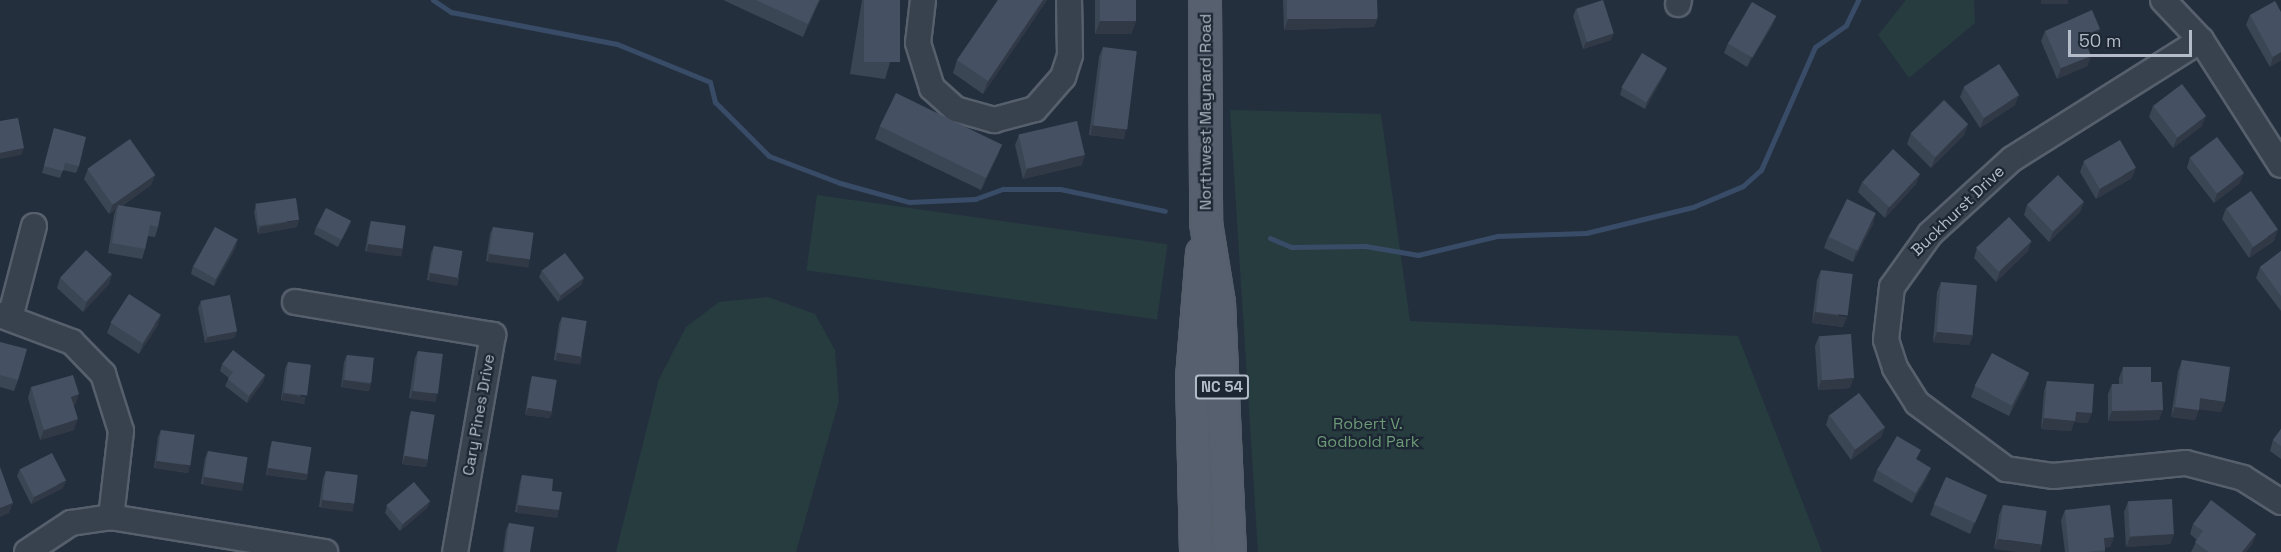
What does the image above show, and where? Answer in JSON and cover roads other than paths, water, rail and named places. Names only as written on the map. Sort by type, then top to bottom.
[{"type":"main road","name":"Northwest Maynard Road","points":[[1196,552],[1192,378],[1206,223],[1205,0]]},
{"type":"main road","name":"Northwest Maynard Road","points":[[1206,223],[1219,303],[1230,552]]},
{"type":"street","points":[[923,0],[918,44],[932,88],[955,109],[994,120],[1035,109],[1063,78],[1071,43],[1069,0]]},
{"type":"street","points":[[2163,0],[2201,40],[2281,165]]},
{"type":"street","name":"Buckhurst Drive","points":[[2201,40],[2018,155],[1930,234],[1892,287],[1886,340],[1895,368],[1917,404],[2006,469],[2053,476],[2186,463],[2243,478],[2281,502]]},
{"type":"street","points":[[34,226],[5,316],[72,342],[91,358],[114,396],[121,431],[111,517]]},
{"type":"street","name":"Cary Pines Drive","points":[[295,302],[494,334],[455,552]]},
{"type":"street","points":[[27,552],[71,523],[111,517],[325,552]]},
{"type":"waterway","points":[[433,0],[451,12],[617,44],[710,82],[715,102],[769,156],[840,183],[909,202],[975,199],[1003,189],[1060,189],[1165,211]]},
{"type":"waterway","points":[[1270,238],[1291,247],[1365,246],[1418,255],[1497,236],[1586,233],[1693,207],[1743,186],[1761,170],[1815,47],[1846,25],[1858,0]]},
{"type":"park label","name":"Robert V. Godbold Park","points":[[1368,433]]}]
